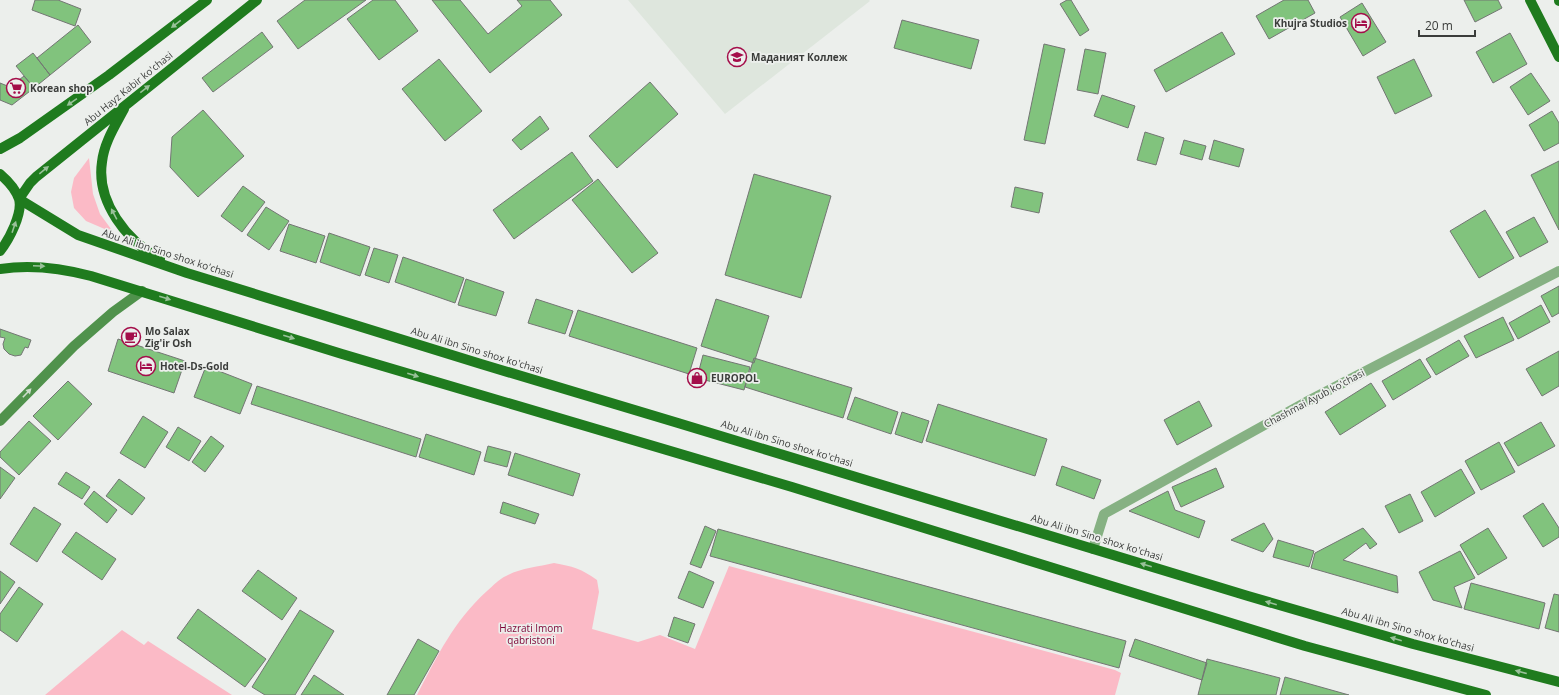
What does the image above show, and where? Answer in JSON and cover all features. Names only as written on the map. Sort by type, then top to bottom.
[{"type":"main road","name":"Abu Hayz Kabir ko'chasi","points":[[0,149],[20,138],[109,75],[207,0]]},
{"type":"main road","name":"Abu Hayz Kabir ko'chasi","points":[[19,199],[36,177],[257,0]]},
{"type":"main road","points":[[1530,0],[1559,57]]},
{"type":"main road","points":[[126,104],[109,137],[102,161],[101,179],[107,200],[119,223],[134,240],[152,254],[187,273]]},
{"type":"main road","points":[[0,174],[8,181],[19,199],[18,211],[12,232],[8,242],[0,251]]},
{"type":"main road","name":"Abu Ali ibn Sino shox ko'chasi","points":[[19,199],[78,235],[187,273],[473,362],[1241,594],[1413,644],[1559,682]]},
{"type":"main road","points":[[0,269],[28,266],[54,268],[80,273],[342,354],[792,487],[1305,646],[1486,695]]},
{"type":"main road","points":[[0,421],[74,346],[113,312],[142,291]]},
{"type":"street","name":"Chashmai Ayub ko'chasi","points":[[1093,549],[1104,514],[1306,402],[1559,272]]},
{"type":"shaded area","name":"Маданият Коллеж","points":[[628,0],[869,0],[870,1],[725,114]]},
{"type":"green space","points":[[89,158],[93,194],[100,214],[114,233],[86,221],[74,208],[71,192],[74,178]]},
{"type":"green space","name":"Hazrati Imom qabristoni","points":[[554,563],[577,568],[597,580],[599,592],[592,629],[638,642],[660,635],[695,649],[729,566],[1115,670],[1121,673],[1115,695],[417,695],[439,653],[455,627],[487,591],[511,573]]},
{"type":"green space","points":[[122,630],[144,645],[148,641],[232,695],[45,695]]},
{"type":"building","points":[[35,0],[58,0],[81,9],[75,26],[32,10]]},
{"type":"building","points":[[305,0],[366,0],[298,49],[277,21]]},
{"type":"building","points":[[373,0],[395,0],[418,31],[379,60],[347,19]]},
{"type":"building","points":[[432,0],[460,0],[488,34],[522,6],[517,0],[550,0],[562,15],[490,73]]},
{"type":"building","points":[[1067,0],[1071,0],[1089,30],[1080,36],[1060,4]]},
{"type":"building","points":[[1284,0],[1308,0],[1315,13],[1269,39],[1256,16]]},
{"type":"building","points":[[1464,0],[1498,0],[1502,8],[1475,22]]},
{"type":"building","points":[[1362,3],[1386,42],[1363,56],[1340,17]]},
{"type":"building","points":[[902,20],[979,40],[971,69],[894,48]]},
{"type":"building","points":[[78,25],[91,42],[50,75],[37,58]]},
{"type":"building","points":[[262,32],[273,47],[213,92],[202,78]]},
{"type":"building","points":[[1222,32],[1235,54],[1166,92],[1154,70]]},
{"type":"building","points":[[1510,33],[1527,64],[1493,83],[1476,52]]},
{"type":"building","points":[[1044,44],[1065,49],[1045,144],[1024,140]]},
{"type":"building","points":[[1085,49],[1106,53],[1098,94],[1077,90]]},
{"type":"building","points":[[33,53],[50,75],[34,88],[16,66]]},
{"type":"building","points":[[439,59],[482,111],[445,141],[402,89]]},
{"type":"building","points":[[1414,59],[1432,96],[1395,114],[1377,77]]},
{"type":"building","points":[[1531,73],[1550,101],[1528,115],[1510,87]]},
{"type":"building","points":[[24,76],[34,88],[12,105],[0,100],[0,83],[10,87]]},
{"type":"building","points":[[650,82],[678,114],[617,168],[589,136]]},
{"type":"building","points":[[1102,95],[1135,106],[1128,128],[1094,116]]},
{"type":"building","points":[[203,110],[244,156],[198,197],[170,167],[172,137]]},
{"type":"building","points":[[1552,111],[1559,123],[1559,143],[1544,151],[1529,125]]},
{"type":"building","points":[[540,116],[549,129],[521,150],[512,140]]},
{"type":"building","points":[[1145,132],[1164,138],[1156,165],[1137,160]]},
{"type":"building","points":[[1184,140],[1206,146],[1202,160],[1180,154]]},
{"type":"building","points":[[1214,140],[1244,149],[1239,167],[1209,159]]},
{"type":"building","points":[[572,152],[593,181],[514,239],[493,210]]},
{"type":"building","points":[[1559,161],[1559,230],[1531,175]]},
{"type":"building","points":[[754,174],[831,196],[801,298],[725,275]]},
{"type":"building","points":[[598,179],[658,253],[632,273],[572,200]]},
{"type":"building","points":[[243,186],[265,202],[242,232],[221,216]]},
{"type":"building","points":[[1015,187],[1043,193],[1039,213],[1011,207]]},
{"type":"building","points":[[266,207],[289,221],[269,250],[247,235]]},
{"type":"building","points":[[1485,210],[1514,258],[1479,278],[1450,231]]},
{"type":"building","points":[[1534,217],[1548,242],[1520,257],[1506,232]]},
{"type":"building","points":[[289,224],[325,236],[316,263],[280,251]]},
{"type":"building","points":[[329,233],[370,247],[360,276],[320,262]]},
{"type":"building","points":[[374,248],[398,255],[389,283],[365,275]]},
{"type":"building","points":[[403,257],[464,278],[455,303],[395,282]]},
{"type":"building","points":[[466,279],[504,292],[496,316],[458,305]]},
{"type":"building","points":[[1559,286],[1559,313],[1552,317],[1541,296]]},
{"type":"building","points":[[536,299],[573,311],[565,334],[528,323]]},
{"type":"building","points":[[716,299],[769,316],[754,363],[701,346]]},
{"type":"building","points":[[1541,305],[1550,322],[1518,339],[1509,323]]},
{"type":"building","points":[[578,310],[697,348],[689,374],[569,336]]},
{"type":"building","points":[[1503,317],[1514,340],[1476,358],[1464,336]]},
{"type":"building","points":[[0,329],[31,340],[28,348],[25,347],[21,355],[15,356],[9,354],[4,349],[3,344],[5,338],[0,337]]},
{"type":"building","name":"Hotel-Ds-Gold","points":[[118,339],[185,361],[174,393],[108,371]]},
{"type":"building","points":[[1459,340],[1469,356],[1436,375],[1426,359]]},
{"type":"building","points":[[1559,351],[1559,386],[1542,396],[1526,369]]},
{"type":"building","points":[[703,355],[750,367],[744,390],[697,378]]},
{"type":"building","points":[[754,358],[852,388],[843,418],[745,387]]},
{"type":"building","points":[[1420,359],[1431,377],[1393,400],[1382,381]]},
{"type":"building","points":[[206,366],[252,384],[240,414],[194,397]]},
{"type":"building","points":[[68,381],[92,404],[58,440],[33,416]]},
{"type":"building","points":[[1371,383],[1386,406],[1340,435],[1325,412]]},
{"type":"building","points":[[257,386],[421,439],[416,457],[251,404]]},
{"type":"building","points":[[855,397],[898,412],[891,434],[847,419]]},
{"type":"building","points":[[1199,401],[1212,426],[1177,445],[1164,420]]},
{"type":"building","points":[[938,404],[1047,439],[1035,476],[926,441]]},
{"type":"building","points":[[902,412],[929,421],[922,443],[895,434]]},
{"type":"building","points":[[143,416],[168,432],[145,468],[120,453]]},
{"type":"building","points":[[29,421],[51,441],[19,475],[0,457],[0,452]]},
{"type":"building","points":[[1541,422],[1555,446],[1518,466],[1504,443]]},
{"type":"building","points":[[178,427],[201,441],[189,461],[166,447]]},
{"type":"building","points":[[426,434],[481,452],[474,475],[419,457]]},
{"type":"building","points":[[211,436],[224,446],[205,472],[192,462]]},
{"type":"building","points":[[1499,442],[1515,472],[1481,490],[1465,461]]},
{"type":"building","points":[[488,446],[511,452],[507,467],[484,461]]},
{"type":"building","points":[[515,453],[580,474],[573,496],[508,475]]},
{"type":"building","points":[[1062,466],[1101,480],[1094,499],[1056,485]]},
{"type":"building","points":[[0,467],[15,478],[0,499]]},
{"type":"building","points":[[1216,468],[1224,487],[1181,507],[1172,487]]},
{"type":"building","points":[[1461,469],[1475,493],[1435,517],[1421,492]]},
{"type":"building","points":[[66,472],[90,487],[82,499],[58,484]]},
{"type":"building","points":[[119,479],[145,498],[132,515],[106,496]]},
{"type":"building","points":[[94,491],[117,510],[107,523],[84,504]]},
{"type":"building","points":[[1168,491],[1175,510],[1205,521],[1199,538],[1129,511]]},
{"type":"building","points":[[1410,494],[1423,521],[1399,533],[1385,506]]},
{"type":"building","points":[[503,502],[539,514],[535,524],[500,513]]},
{"type":"building","points":[[1543,503],[1559,528],[1559,537],[1543,547],[1523,516]]},
{"type":"building","points":[[34,507],[61,524],[37,562],[10,544]]},
{"type":"building","points":[[1264,523],[1273,539],[1263,552],[1231,540]]},
{"type":"building","points":[[705,526],[716,531],[701,568],[690,564]]},
{"type":"building","points":[[1363,528],[1377,544],[1370,549],[1366,543],[1343,560],[1397,576],[1398,593],[1311,568],[1315,553]]},
{"type":"building","points":[[1488,528],[1507,558],[1478,575],[1460,545]]},
{"type":"building","points":[[718,529],[1126,641],[1119,668],[710,556]]},
{"type":"building","points":[[76,532],[116,559],[102,580],[62,552]]},
{"type":"building","points":[[1278,540],[1314,551],[1309,567],[1273,557]]},
{"type":"building","points":[[1460,551],[1475,578],[1454,587],[1462,608],[1433,600],[1419,572]]},
{"type":"building","points":[[258,570],[297,598],[282,620],[242,591]]},
{"type":"building","points":[[0,571],[15,582],[0,604]]},
{"type":"building","points":[[689,571],[714,582],[703,608],[678,598]]},
{"type":"building","points":[[1471,583],[1545,603],[1539,629],[1464,609]]},
{"type":"building","points":[[19,587],[43,604],[17,642],[0,630],[0,614]]},
{"type":"building","points":[[1554,594],[1559,595],[1559,632],[1545,628]]},
{"type":"building","points":[[198,609],[266,659],[245,687],[177,638]]},
{"type":"building","points":[[300,610],[334,631],[295,695],[265,695],[252,687]]},
{"type":"building","points":[[674,617],[695,624],[688,643],[668,636]]},
{"type":"building","points":[[418,639],[439,651],[414,695],[387,695]]},
{"type":"building","points":[[1135,639],[1207,663],[1202,680],[1129,656]]},
{"type":"building","points":[[1207,659],[1280,678],[1276,695],[1198,695]]},
{"type":"building","points":[[314,675],[344,695],[301,695]]},
{"type":"building","points":[[1285,677],[1349,695],[1280,695]]},
{"type":"place","name":"Khujra Studios","points":[[1361,23]]},
{"type":"place","name":"Маданият Коллеж","points":[[737,57]]},
{"type":"place","name":"Korean shop","points":[[16,88]]},
{"type":"place","name":"Mo Salax Zig'ir Osh","points":[[131,337]]},
{"type":"place","name":"Hotel-Ds-Gold","points":[[146,366]]},
{"type":"place","name":"EUROPOL","points":[[697,378]]}]
